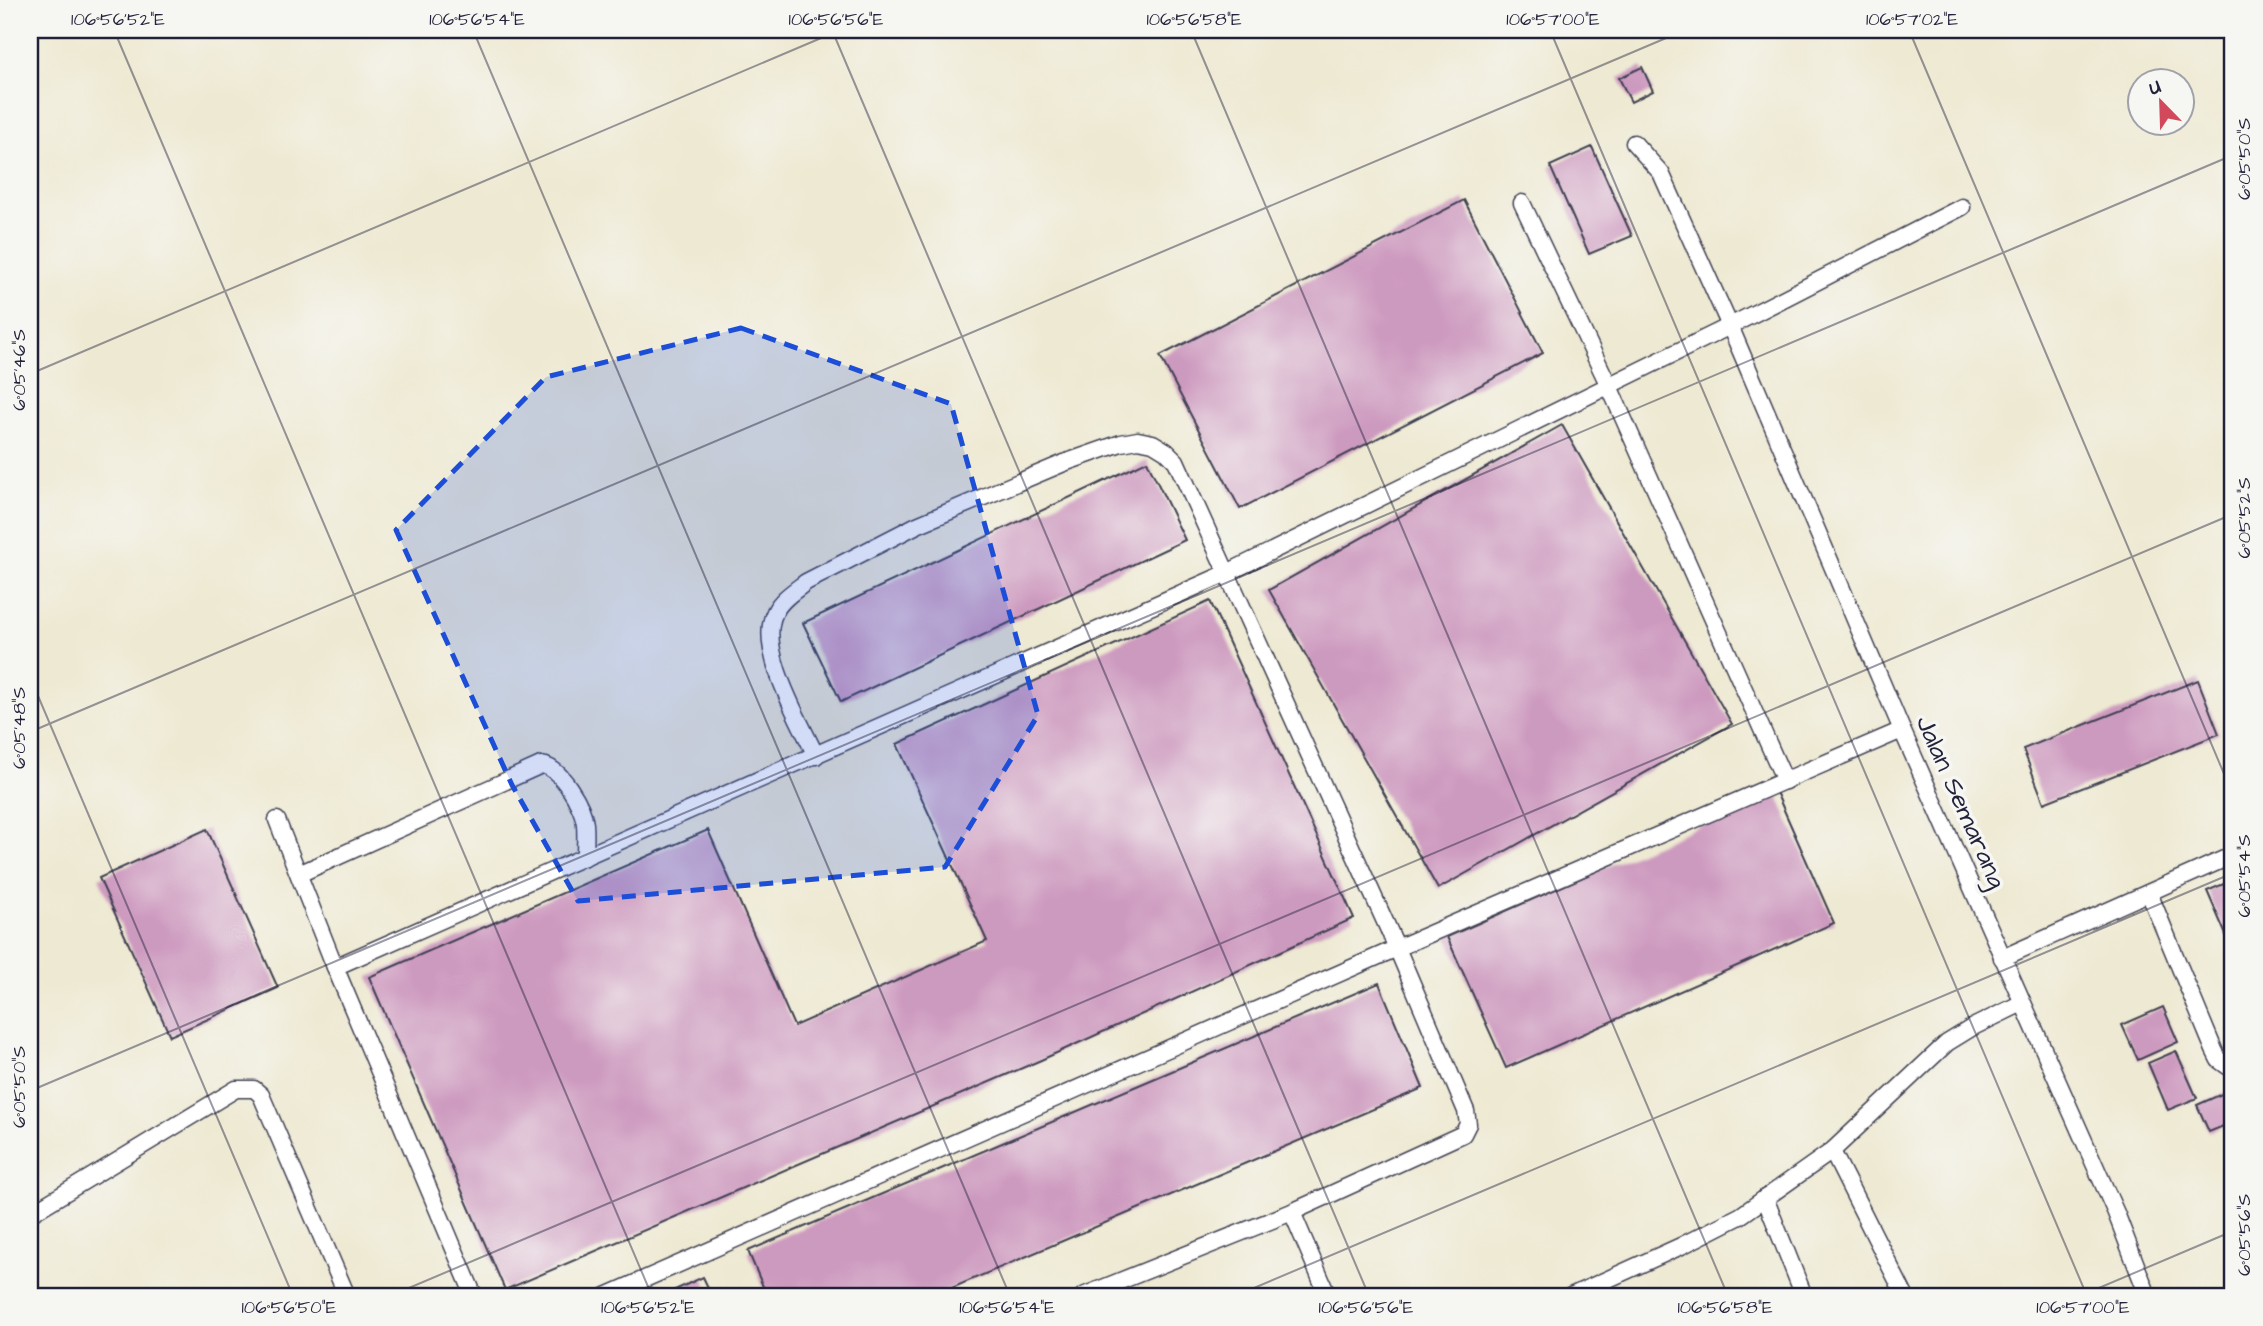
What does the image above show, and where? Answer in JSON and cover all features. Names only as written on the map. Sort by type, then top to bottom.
[{"type":"lane","name":"Jalan Semarang","points":[[1634,143],[1661,173],[1730,326],[1902,730],[2116,1213],[2148,1296]]},
{"type":"lane","points":[[1522,203],[1609,386],[1785,780]]},
{"type":"lane","points":[[335,967],[1227,573],[1730,326],[1962,206]]},
{"type":"lane","points":[[816,756],[772,658],[770,629],[775,611],[791,593],[806,582],[917,525],[1064,463],[1121,443],[1138,440],[1153,443],[1167,451],[1176,461],[1397,948],[1466,1111],[1467,1128],[1463,1134],[1292,1212],[1083,1296]]},
{"type":"lane","points":[[606,1296],[1397,948],[1902,730]]},
{"type":"lane","points":[[299,874],[541,765],[549,766],[557,772],[584,818],[585,857]]},
{"type":"lane","points":[[277,820],[335,967],[474,1296]]},
{"type":"lane","points":[[2002,958],[2233,855]]},
{"type":"lane","points":[[2149,892],[2214,1050],[2219,1060],[2233,1070]]},
{"type":"lane","points":[[1571,1296],[1740,1216],[1832,1151],[1947,1043],[2022,1003]]},
{"type":"lane","points":[[30,1214],[236,1089],[254,1089],[261,1095],[347,1296]]},
{"type":"lane","points":[[1832,1151],[1905,1296]]},
{"type":"lane","points":[[1765,1198],[1804,1296]]},
{"type":"lane","points":[[1292,1212],[1328,1296]]},
{"type":"highlighted area","points":[[741,328],[951,404],[1038,715],[945,867],[578,901],[512,785],[396,530],[546,377]]},
{"type":"building","points":[[1642,67],[1653,91],[1631,102],[1619,78]]},
{"type":"building","points":[[1592,147],[1632,236],[1589,254],[1550,166]]},
{"type":"building","points":[[1464,200],[1543,353],[1240,509],[1160,356]]},
{"type":"building","points":[[1562,425],[1732,724],[1438,889],[1269,590]]},
{"type":"building","points":[[1147,461],[1185,540],[841,702],[803,623]]},
{"type":"building","points":[[1210,601],[1354,918],[1041,1060],[505,1290],[369,977],[708,830],[794,1026],[987,941],[897,744]]},
{"type":"building","points":[[2198,680],[2219,734],[2044,803],[2023,749]]},
{"type":"building","points":[[1776,792],[1834,923],[1506,1068],[1447,937]]},
{"type":"building","points":[[207,829],[278,988],[170,1036],[99,878]]},
{"type":"building","points":[[2233,880],[2233,951],[2207,891]]},
{"type":"building","points":[[1379,983],[1423,1088],[933,1296],[767,1296],[748,1251]]},
{"type":"building","points":[[2163,1007],[2178,1042],[2138,1060],[2122,1025]]},
{"type":"building","points":[[2176,1051],[2197,1098],[2168,1110],[2148,1063]]},
{"type":"building","points":[[2233,1089],[2233,1122],[2209,1132],[2197,1105]]},
{"type":"building","points":[[703,1277],[712,1296],[662,1296]]}]
